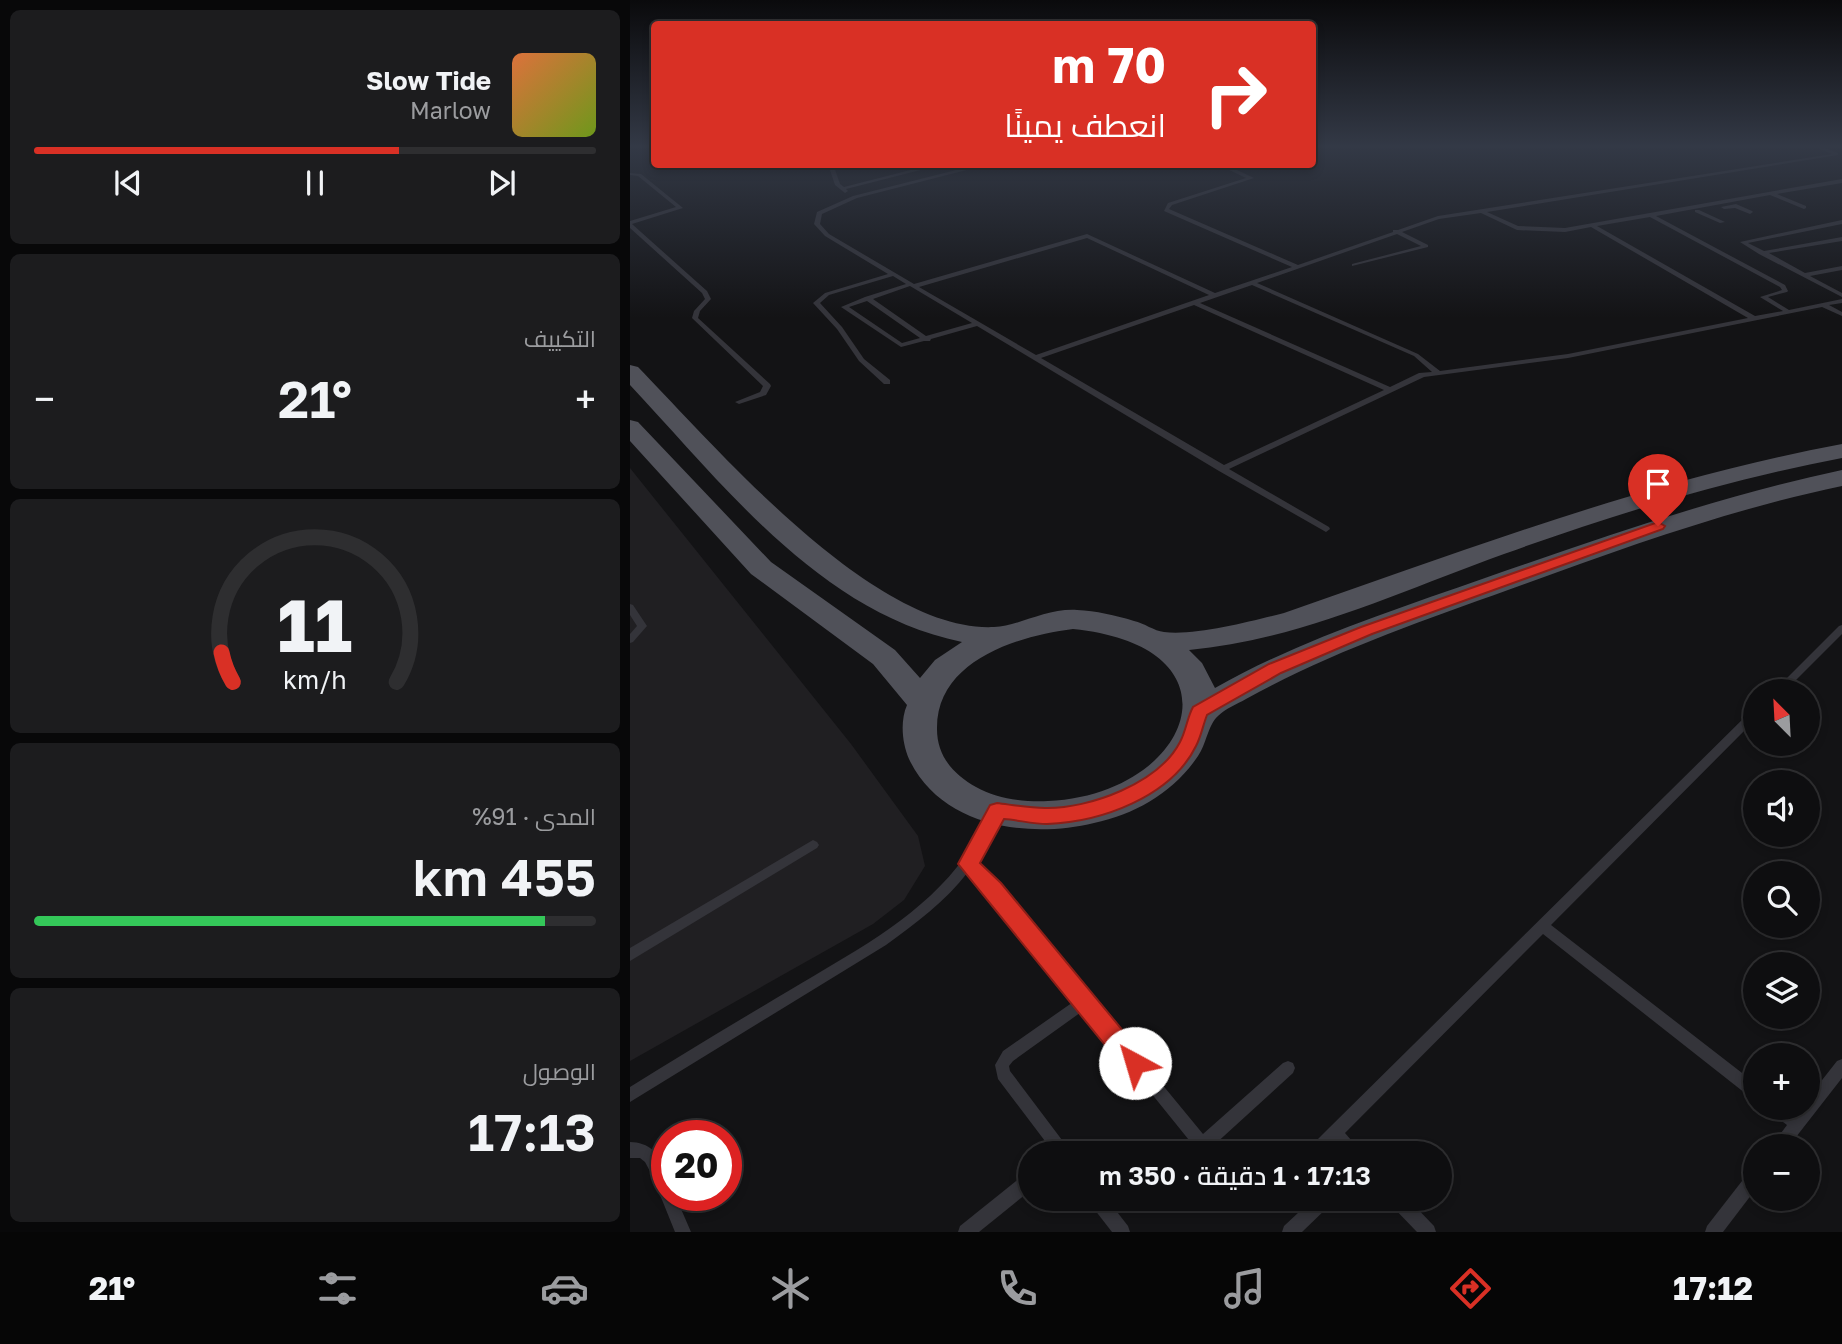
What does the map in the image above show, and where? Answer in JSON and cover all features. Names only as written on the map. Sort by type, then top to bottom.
[{"type":"main road","points":[[630,372],[782,527],[836,572],[913,618],[954,631],[995,637]]},
{"type":"main road","points":[[630,427],[761,568],[884,657],[924,704]]},
{"type":"main road","points":[[1162,642],[1231,636],[1292,621],[1660,493],[1752,469],[1842,451]]},
{"type":"main road","points":[[1199,712],[1275,668],[1367,630],[1658,526],[1756,496],[1842,478]]},
{"type":"main road","points":[[1093,620],[1130,627],[1162,642],[1191,673],[1199,698],[1199,712],[1192,736],[1177,761],[1161,776],[1121,800],[1097,808],[1059,815],[1021,815],[997,811],[957,793],[931,768],[920,736],[924,704],[951,666],[995,637],[1033,624],[1093,620]]},
{"type":"lane","points":[[630,224],[680,208],[673,202]]},
{"type":"lane","points":[[843,202],[819,213],[817,223],[827,235],[1326,529]]},
{"type":"lane","points":[[1175,202],[1166,210],[1296,266]]},
{"type":"lane","points":[[1034,358],[1395,231],[1438,218],[1536,202]]},
{"type":"lane","points":[[1481,211],[1508,225],[1528,230],[1593,226],[1714,202]]},
{"type":"lane","points":[[1793,202],[1804,207]]},
{"type":"lane","points":[[1670,210],[1697,211],[1730,206],[1750,212]]},
{"type":"lane","points":[[1697,211],[1722,222]]},
{"type":"lane","points":[[1649,214],[1783,286],[1785,291],[1763,297],[1789,312]]},
{"type":"lane","points":[[1842,222],[1744,240],[1746,245],[1842,295]]},
{"type":"lane","points":[[630,224],[705,292],[708,299],[697,311],[695,318],[767,386],[763,393],[739,402]]},
{"type":"lane","points":[[1593,226],[1755,319]]},
{"type":"lane","points":[[1354,265],[1426,246],[1395,231]]},
{"type":"lane","points":[[977,324],[905,346],[895,344],[844,307],[867,298],[1087,236],[1213,295]]},
{"type":"lane","points":[[1762,253],[1842,239]]},
{"type":"lane","points":[[1804,275],[1842,268]]},
{"type":"lane","points":[[887,382],[861,360],[841,328],[816,303],[827,294],[894,274]]},
{"type":"lane","points":[[1251,282],[1416,355],[1437,372]]},
{"type":"lane","points":[[867,298],[928,340]]},
{"type":"lane","points":[[1222,469],[1388,390],[1437,372],[1556,358],[1842,301]]},
{"type":"lane","points":[[1192,302],[1388,390]]},
{"type":"lane","points":[[1823,305],[1842,314]]},
{"type":"lane","points":[[630,607],[642,626],[638,634],[630,640]]},
{"type":"lane","points":[[1791,679],[1842,628]]},
{"type":"lane","points":[[1326,1141],[1743,727]]},
{"type":"lane","points":[[630,1095],[878,943],[931,903],[968,864],[991,827],[997,811]]},
{"type":"lane","points":[[630,954],[813,845]]},
{"type":"lane","points":[[968,864],[994,890],[1198,1141]]},
{"type":"lane","points":[[1543,926],[1743,1083]]},
{"type":"lane","points":[[1054,1141],[1003,1074],[1002,1065],[1008,1056],[1084,1001]]},
{"type":"lane","points":[[1789,1134],[1842,1066]]},
{"type":"lane","points":[[1213,1141],[1288,1068]]},
{"type":"lane","points":[[1792,1120],[1797,1124]]},
{"type":"lane","points":[[1334,1133],[1342,1141]]},
{"type":"lane","points":[[630,1150],[644,1150],[651,1157]]},
{"type":"lane","points":[[966,1232],[1018,1190]]},
{"type":"lane","points":[[1713,1232],[1743,1193]]},
{"type":"lane","points":[[673,1211],[682,1232]]},
{"type":"lane","points":[[1106,1211],[1122,1232]]},
{"type":"lane","points":[[1290,1232],[1312,1211]]},
{"type":"lane","points":[[1408,1211],[1428,1232]]},
{"type":"shaded area","points":[[630,468],[851,744],[918,836],[925,866],[904,900],[873,924],[630,1061]]},
{"type":"route","points":[[1135,1063],[994,890],[968,864],[991,827],[997,811],[1021,815],[1072,814],[1121,800],[1143,789],[1177,761],[1196,728],[1199,712],[1275,668],[1367,630],[1658,526]]}]
